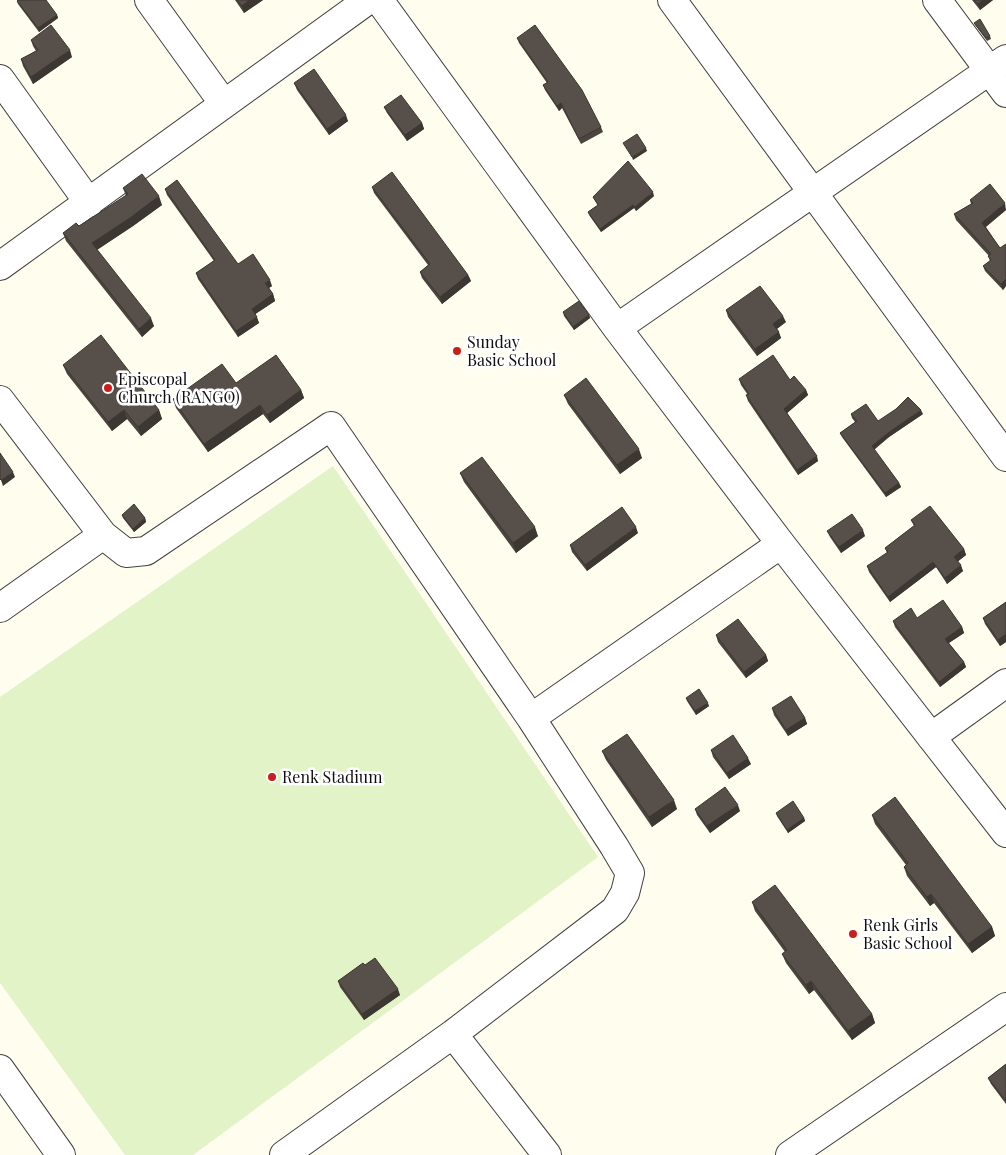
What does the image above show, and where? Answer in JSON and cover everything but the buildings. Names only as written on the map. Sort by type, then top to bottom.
[{"type":"street","points":[[149,0],[224,104]]},
{"type":"street","points":[[0,266],[368,0]]},
{"type":"street","points":[[379,0],[617,328],[781,544],[1006,833]]},
{"type":"street","points":[[672,0],[1006,457]]},
{"type":"street","points":[[937,0],[998,65],[1006,93]]},
{"type":"street","points":[[617,328],[998,65]]},
{"type":"street","points":[[0,79],[89,203]]},
{"type":"street","points":[[0,400],[103,535],[126,553],[146,551],[331,426],[531,718],[630,873],[625,893],[615,910],[453,1034],[284,1155]]},
{"type":"street","points":[[0,608],[103,535]]},
{"type":"street","points":[[531,718],[781,544]]},
{"type":"street","points":[[931,737],[1006,683]]},
{"type":"street","points":[[790,1155],[1006,1007]]},
{"type":"street","points":[[453,1034],[547,1155]]},
{"type":"street","points":[[0,1069],[61,1155]]},
{"type":"green space","name":"Renk Stadium","points":[[333,466],[598,857],[193,1155],[125,1155],[0,983],[0,697]]},
{"type":"place","name":"Sunday Basic School","points":[[457,351]]},
{"type":"place","name":"Episcopal Church (RANGO)","points":[[108,388]]},
{"type":"place","name":"Renk Stadium","points":[[272,777]]},
{"type":"place","name":"Renk Girls Basic School","points":[[853,934]]}]
